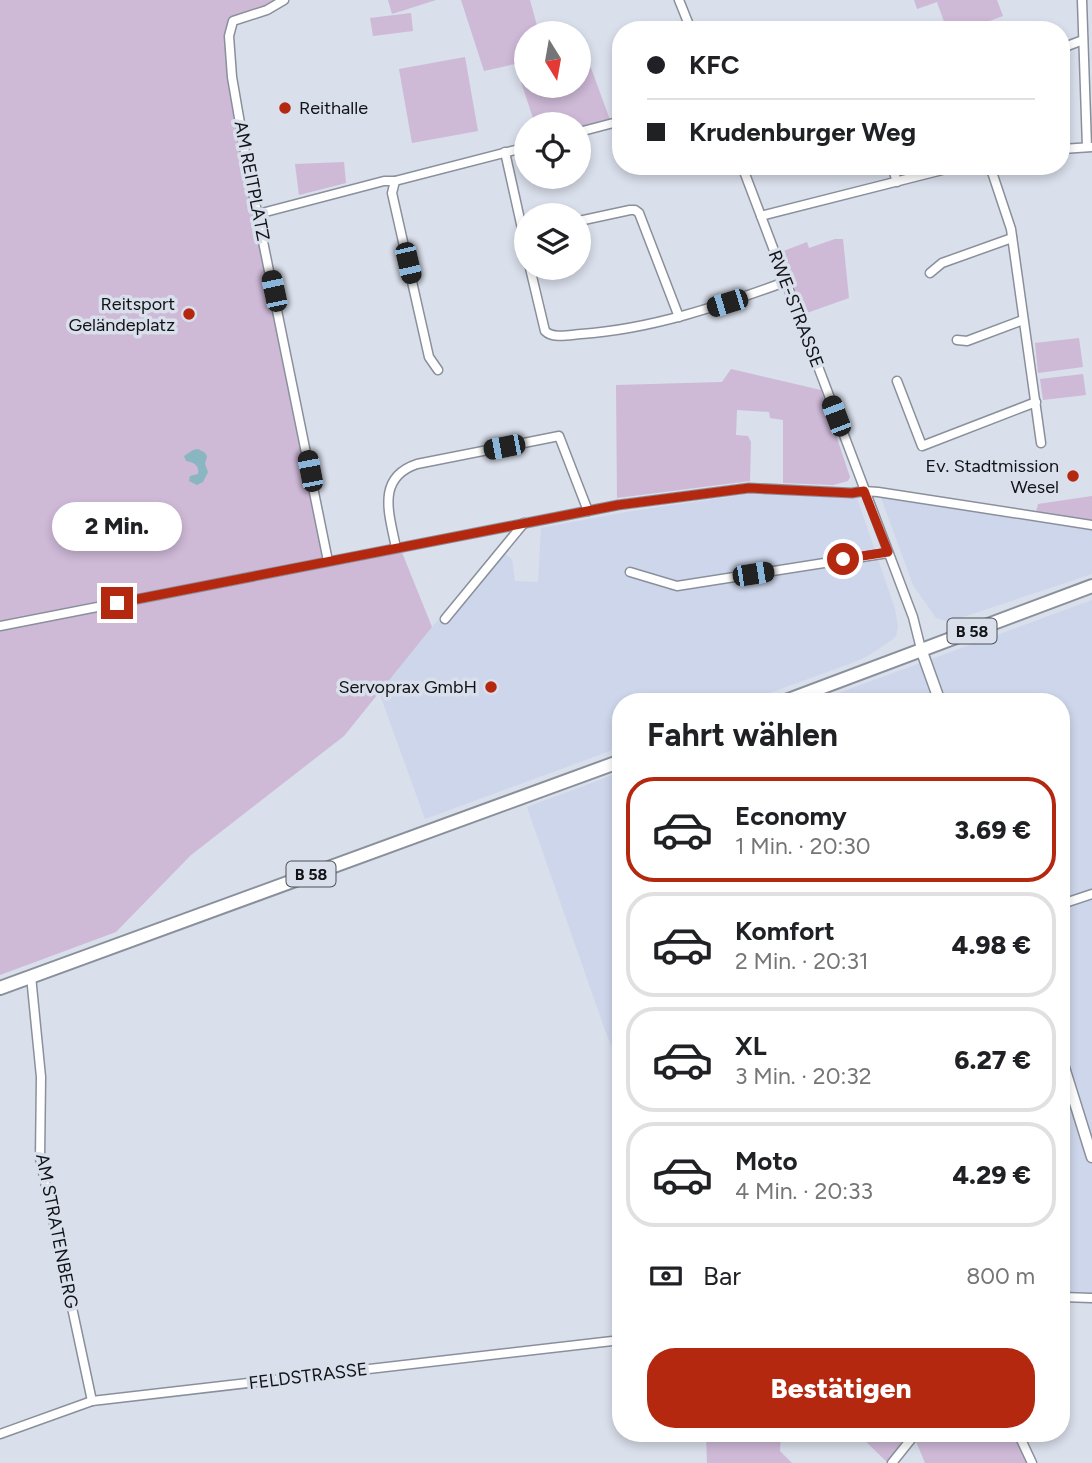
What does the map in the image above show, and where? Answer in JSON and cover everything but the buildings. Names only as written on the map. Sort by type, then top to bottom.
[{"type":"main road","name":"B 58","points":[[806,693],[1092,586]]},
{"type":"main road","name":"B 58","points":[[0,988],[612,764]]},
{"type":"street","name":"AM REITPLATZ","points":[[284,0],[267,10],[233,20],[229,36],[232,77],[328,561]]},
{"type":"street","points":[[679,0],[687,21]]},
{"type":"street","points":[[1070,148],[1090,147],[1082,0]]},
{"type":"street","points":[[1070,45],[1083,40]]},
{"type":"street","points":[[591,129],[612,123]]},
{"type":"street","points":[[258,214],[514,150]]},
{"type":"street","points":[[505,152],[518,203]]},
{"type":"street","name":"RWE-STRASSE","points":[[745,175],[913,617],[921,649]]},
{"type":"street","points":[[895,175],[898,182]]},
{"type":"street","points":[[761,216],[924,175]]},
{"type":"street","points":[[993,175],[1012,238],[1041,443]]},
{"type":"street","points":[[395,180],[392,193],[429,357],[438,370]]},
{"type":"street","points":[[591,218],[630,210],[639,213],[679,317]]},
{"type":"street","points":[[930,273],[942,263],[1012,238]]},
{"type":"street","points":[[533,280],[545,331],[552,336],[592,333],[679,317],[785,282]]},
{"type":"street","points":[[957,340],[967,341],[1023,320]]},
{"type":"street","points":[[897,381],[922,446],[1036,402]]},
{"type":"street","points":[[396,548],[389,492],[398,473],[417,464],[559,436],[588,511]]},
{"type":"street","points":[[0,626],[618,505],[749,488],[852,493],[864,491],[1092,525]]},
{"type":"street","points":[[445,620],[524,523]]},
{"type":"street","points":[[630,572],[677,586],[888,552]]},
{"type":"street","points":[[921,649],[937,693]]},
{"type":"street","points":[[1070,902],[1092,894]]},
{"type":"street","name":"AM STRATENBERG","points":[[31,976],[41,1077],[40,1158],[92,1401]]},
{"type":"street","points":[[1070,1101],[1090,1145],[1092,1157]]},
{"type":"street","points":[[1070,1297],[1092,1298]]},
{"type":"street","name":"FELDSTRASSE","points":[[0,1434],[92,1401],[612,1341]]},
{"type":"street","points":[[892,1463],[909,1442]]},
{"type":"street","points":[[1022,1442],[1031,1463]]},
{"type":"shaded area","points":[[0,0],[280,0],[265,9],[231,20],[228,52],[327,560],[401,550],[432,627],[344,736],[191,855],[116,932],[0,975]]},
{"type":"shaded area","points":[[388,0],[436,0],[392,14]]},
{"type":"shaded area","points":[[461,0],[530,0],[536,21],[514,21],[514,64],[484,71]]},
{"type":"shaded area","points":[[914,0],[997,0],[1003,16],[989,21],[944,21],[937,2],[917,9]]},
{"type":"shaded area","points":[[411,13],[413,31],[373,36],[370,18]]},
{"type":"shaded area","points":[[465,57],[478,131],[412,143],[399,69]]},
{"type":"shaded area","points":[[592,71],[610,120],[591,125],[591,112],[531,112],[526,98],[592,98]]},
{"type":"shaded area","points":[[344,162],[346,183],[299,195],[295,164]]},
{"type":"shaded area","points":[[843,239],[849,298],[804,314],[781,252],[807,242],[809,248]]},
{"type":"shaded area","points":[[1079,338],[1083,367],[1038,373],[1035,343]]},
{"type":"shaded area","points":[[731,369],[821,390],[850,477],[848,481],[833,485],[783,483],[783,420],[770,418],[769,412],[737,410],[736,435],[748,436],[751,442],[750,481],[617,498],[616,385],[722,382]]},
{"type":"shaded area","points":[[1083,374],[1086,395],[1043,400],[1040,379]]},
{"type":"shaded area","points":[[198,449],[207,456],[205,464],[208,472],[203,482],[197,485],[189,481],[190,476],[198,474],[198,468],[186,461],[184,456]]},
{"type":"shaded area","points":[[750,494],[851,495],[857,498],[895,609],[898,627],[896,636],[866,657],[770,693],[612,693],[612,750],[425,819],[379,692],[498,549],[512,559],[515,581],[538,582],[541,528],[626,512]]},
{"type":"shaded area","points":[[880,495],[1092,528],[1092,574],[948,622],[936,618],[913,585]]},
{"type":"shaded area","points":[[1092,496],[1092,521],[1036,512],[1038,504]]},
{"type":"shaded area","points":[[1092,600],[1092,1304],[1070,1303],[1070,693],[839,693]]},
{"type":"shaded area","points":[[612,775],[612,1048],[605,1030],[527,807]]},
{"type":"shaded area","points":[[706,1442],[780,1442],[780,1451],[792,1463],[707,1463]]},
{"type":"shaded area","points":[[866,1442],[905,1442],[888,1463]]},
{"type":"shaded area","points":[[916,1442],[1025,1442],[1035,1463],[925,1463]]},
{"type":"place","name":"Reithalle","points":[[285,108]]},
{"type":"place","name":"Reitsport Geländeplatz","points":[[189,314]]},
{"type":"place","name":"Ev. Stadtmission Wesel","points":[[1073,476]]},
{"type":"place","name":"Servoprax GmbH","points":[[491,687]]},
{"type":"route","points":[[117,603],[618,505],[749,488],[852,493],[864,491],[888,552],[843,559]]}]
